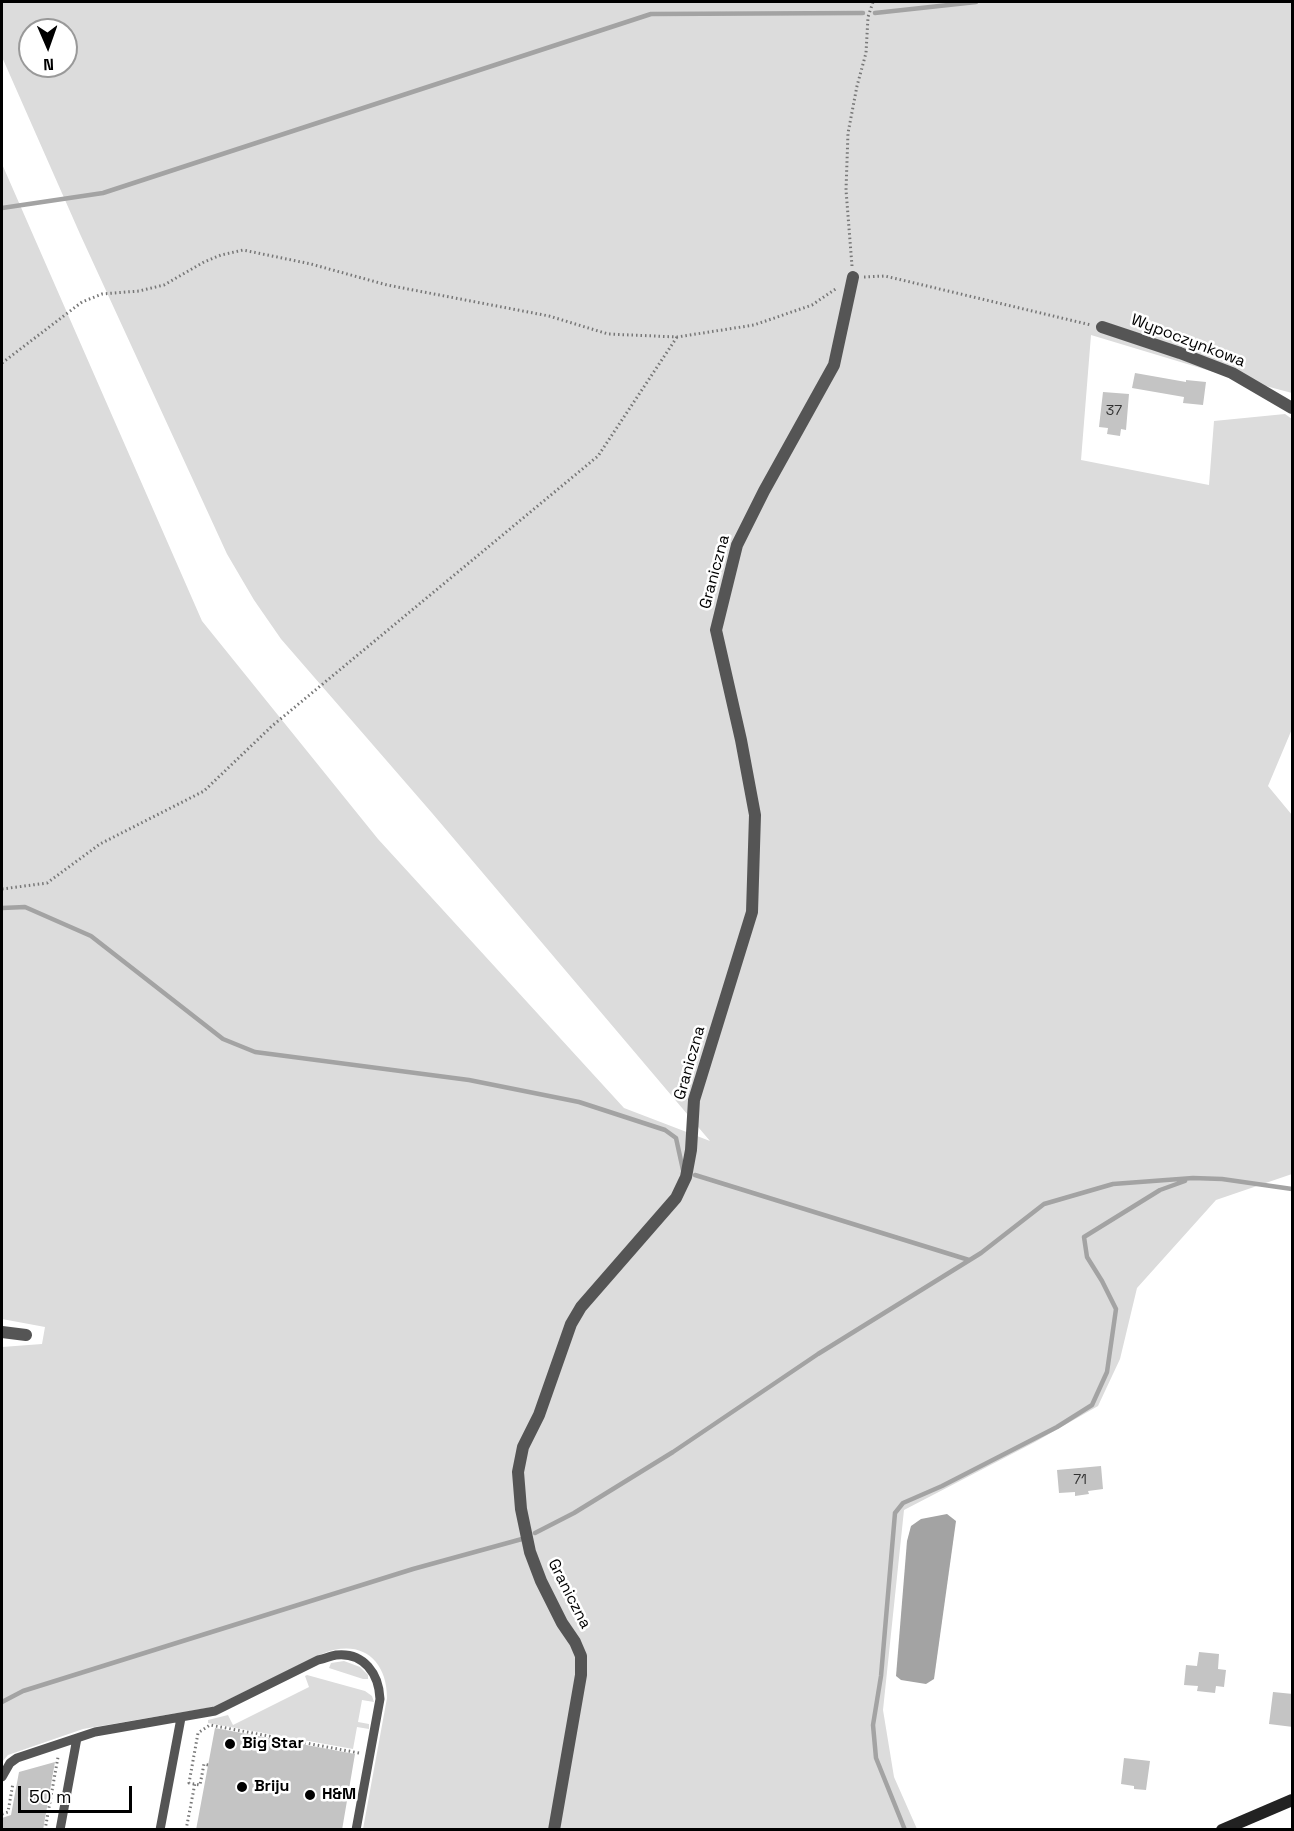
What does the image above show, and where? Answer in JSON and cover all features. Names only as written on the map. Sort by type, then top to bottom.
[{"type":"street","name":"Graniczna","points":[[554,1830],[581,1675],[581,1656],[540,1581],[530,1551],[521,1509],[518,1472],[523,1447],[539,1415],[571,1324],[580,1307],[676,1198],[686,1177],[691,1150],[694,1100],[752,912],[755,815],[716,630],[737,544],[834,365],[853,277]]},
{"type":"street","name":"Wypoczynkowa","points":[[1102,327],[1232,373],[1293,408]]},
{"type":"street","points":[[2,1332],[26,1335]]},
{"type":"street","points":[[1222,1830],[1293,1800]]},
{"type":"lane","points":[[2,1777],[10,1763],[17,1758],[95,1732],[215,1712],[318,1660],[335,1655],[350,1656],[368,1665],[380,1686],[380,1699],[356,1830]]},
{"type":"lane","points":[[160,1830],[181,1718]]},
{"type":"lane","points":[[60,1830],[77,1738]]},
{"type":"path","points":[[853,277],[846,190],[848,133],[866,53],[868,17],[873,2]]},
{"type":"path","points":[[2,363],[82,302],[102,294],[139,291],[164,285],[204,262],[243,250],[311,264],[387,285],[549,316],[608,334],[677,337],[754,325],[812,305],[853,277],[885,276],[1102,327]]},
{"type":"path","points":[[2,889],[47,883],[100,844],[204,791],[272,726],[598,456],[677,337]]},
{"type":"path","points":[[208,1765],[204,1764],[200,1785],[189,1783],[198,1733],[210,1725],[360,1753]]},
{"type":"path","points":[[50,1757],[59,1754]]},
{"type":"path","points":[[2,1814],[8,1812],[14,1779]]},
{"type":"path","points":[[186,1830],[195,1784]]},
{"type":"shaded area","points":[[2,2],[1292,2],[1292,393],[1091,335],[1081,460],[1209,485],[1214,421],[1285,414],[1292,419],[1292,729],[1268,786],[1292,815],[1292,1174],[1216,1200],[1137,1288],[1120,1359],[1098,1406],[1035,1442],[904,1510],[883,1710],[894,1777],[917,1829],[363,1829],[387,1698],[386,1684],[376,1662],[359,1650],[348,1648],[322,1654],[213,1707],[83,1729],[8,1755],[2,1762],[2,1347],[42,1344],[45,1327],[2,1319],[2,164],[202,621],[378,839],[624,1108],[710,1141],[281,639],[254,600],[227,554],[80,234],[2,57]]},
{"type":"shaded area","points":[[947,1514],[956,1521],[934,1679],[926,1684],[901,1680],[896,1676],[907,1541],[911,1526],[921,1519]]},
{"type":"shaded area","points":[[344,1661],[360,1667],[368,1675],[368,1679],[329,1668],[331,1663]]},
{"type":"shaded area","points":[[305,1676],[365,1691],[372,1696],[374,1702],[362,1700],[358,1722],[369,1724],[369,1729],[357,1727],[353,1749],[208,1723],[208,1720],[228,1715],[233,1725],[309,1687]]},
{"type":"building","points":[[1135,373],[1186,382],[1186,380],[1206,382],[1203,405],[1183,403],[1184,397],[1132,388]]},
{"type":"building","points":[[1103,392],[1129,394],[1126,430],[1121,429],[1120,436],[1107,434],[1108,428],[1099,427]]},
{"type":"building","points":[[1101,1466],[1103,1489],[1075,1496],[1075,1492],[1059,1493],[1057,1470]]},
{"type":"building","points":[[1199,1652],[1219,1654],[1218,1669],[1226,1670],[1224,1687],[1216,1686],[1215,1693],[1197,1691],[1198,1686],[1184,1685],[1186,1665],[1197,1666]]},
{"type":"building","points":[[1273,1692],[1293,1694],[1293,1727],[1269,1724]]},
{"type":"building","points":[[215,1728],[355,1754],[342,1830],[196,1830]]},
{"type":"building","points":[[1124,1758],[1150,1761],[1146,1790],[1134,1789],[1134,1786],[1121,1784]]},
{"type":"building","points":[[55,1762],[43,1830],[2,1830],[2,1818],[11,1815],[19,1772]]},
{"type":"waterway","points":[[875,13],[976,2]]},
{"type":"waterway","points":[[2,208],[103,193],[651,14],[863,13]]},
{"type":"waterway","points":[[2,908],[25,907],[91,936],[223,1039],[255,1052],[469,1080],[579,1102],[665,1130],[676,1138],[683,1170]]},
{"type":"waterway","points":[[695,1175],[969,1260]]},
{"type":"waterway","points":[[535,1533],[574,1513],[673,1452],[818,1354],[981,1253],[1044,1204],[1113,1184],[1193,1178],[1222,1179],[1292,1189]]},
{"type":"waterway","points":[[905,1830],[876,1758],[873,1725],[881,1676],[895,1513],[903,1503],[942,1486],[1057,1427],[1092,1405],[1107,1372],[1116,1309],[1087,1257],[1084,1237],[1160,1190],[1185,1181]]},
{"type":"waterway","points":[[2,1702],[23,1691],[413,1569],[522,1539]]},
{"type":"place","name":"Big Star","points":[[230,1744]]},
{"type":"place","name":"Briju","points":[[242,1787]]},
{"type":"place","name":"H&M","points":[[310,1795]]}]
